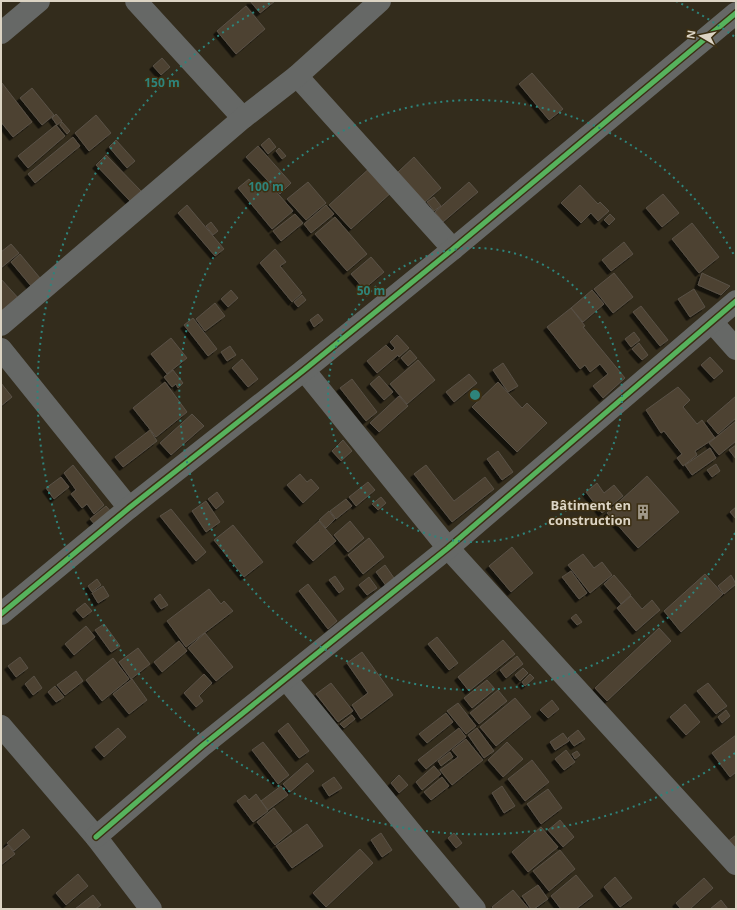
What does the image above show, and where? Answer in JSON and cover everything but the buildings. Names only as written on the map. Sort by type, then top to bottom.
[{"type":"street","points":[[1,33],[39,1]]},
{"type":"street","points":[[136,1],[242,118]]},
{"type":"street","points":[[1,325],[242,118],[297,76],[380,1]]},
{"type":"street","points":[[1,614],[129,508],[453,250],[736,13]]},
{"type":"street","points":[[297,76],[453,250]]},
{"type":"street","points":[[96,837],[202,746],[448,548],[736,301]]},
{"type":"street","points":[[712,322],[736,349]]},
{"type":"street","points":[[1,349],[129,508]]},
{"type":"street","points":[[304,370],[448,548],[736,864]]},
{"type":"street","points":[[286,679],[424,848],[476,909]]},
{"type":"street","points":[[1,726],[96,837],[152,909]]},
{"type":"cycle path","points":[[1,614],[129,508],[304,370],[453,249],[736,13]]},
{"type":"cycle path","points":[[96,837],[202,746],[448,548],[736,301]]},
{"type":"place","name":"Bâtiment en construction","points":[[643,512]]}]
